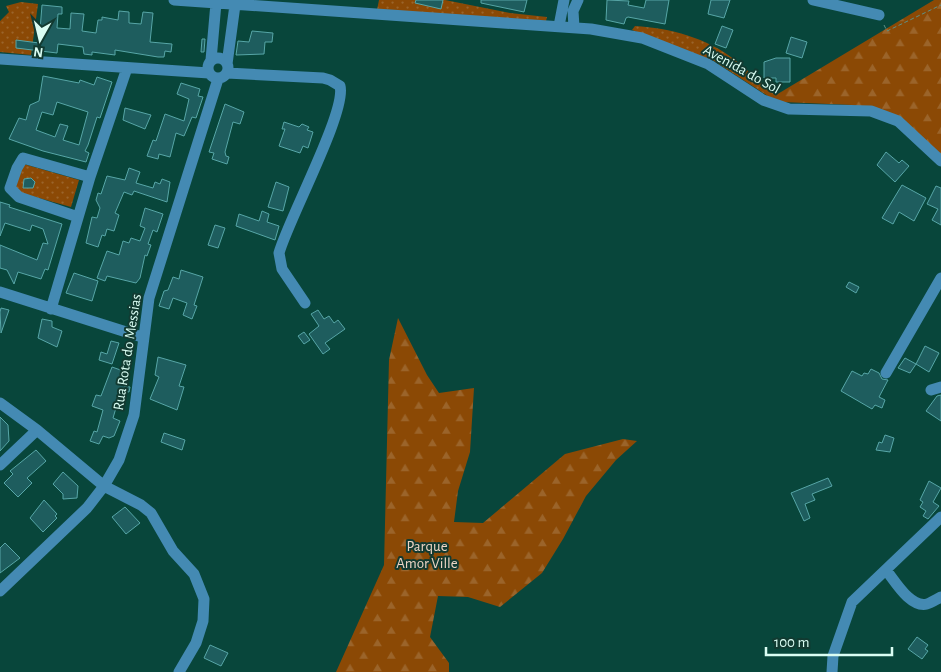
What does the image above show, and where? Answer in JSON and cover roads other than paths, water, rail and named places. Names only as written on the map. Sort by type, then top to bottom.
[{"type":"street","name":"Avenida do Sol","points":[[174,0],[276,4],[312,11],[559,26],[642,38],[708,64],[763,100],[789,109],[871,111],[898,121],[941,161]]},
{"type":"street","points":[[559,26],[564,0],[577,1],[574,11],[574,28]]},
{"type":"street","points":[[813,0],[879,15]]},
{"type":"street","points":[[220,72],[236,2]]},
{"type":"street","points":[[216,3],[211,60],[207,69],[220,72]]},
{"type":"street","points":[[211,60],[220,58],[220,72]]},
{"type":"street","points":[[0,59],[127,68],[323,78],[340,86],[341,97],[331,126],[279,253],[282,269],[305,303]]},
{"type":"street","points":[[51,309],[90,177],[127,68]]},
{"type":"street","name":"Rua Rota do Messias","points":[[0,591],[87,508],[104,486],[122,453],[134,415],[140,372],[142,337],[149,298],[220,72]]},
{"type":"street","points":[[78,216],[19,197],[10,188],[14,175],[21,160],[28,158],[90,177]]},
{"type":"street","points":[[886,373],[941,278]]},
{"type":"street","points":[[0,292],[142,337]]},
{"type":"street","points":[[0,403],[37,430],[104,486],[131,498],[151,513],[164,537],[194,574],[201,588],[204,612],[201,630],[179,672]]},
{"type":"street","points":[[0,465],[37,430]]},
{"type":"street","points":[[832,672],[833,656],[852,602],[941,517]]},
{"type":"street","points":[[886,570],[911,600],[918,604],[926,604],[941,597]]},
{"type":"park label","name":"Parque Amor Ville","points":[[427,554]]}]
